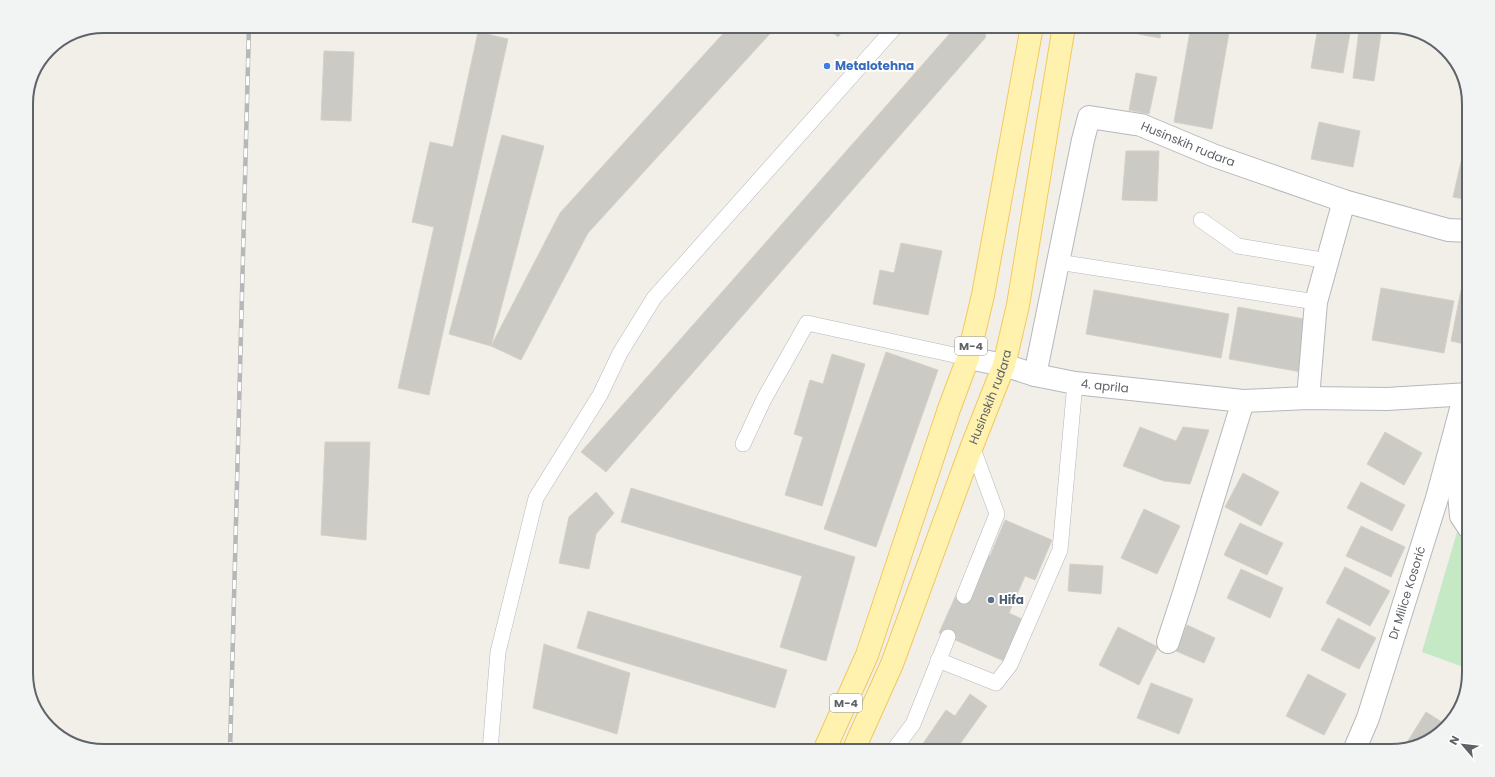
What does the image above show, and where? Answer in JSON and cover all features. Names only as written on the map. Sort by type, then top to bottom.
[{"type":"main road","name":"M-4","points":[[827,744],[867,655],[949,409],[968,358],[983,295],[1031,33]]},
{"type":"main road","name":"Husinskih rudara","points":[[856,744],[892,664],[972,446],[1004,365],[1018,305],[1063,33]]},
{"type":"street","name":"Husinskih rudara","points":[[1035,375],[1089,117],[1141,125],[1215,156],[1344,201],[1448,230],[1462,231]]},
{"type":"street","points":[[1308,398],[1316,302],[1344,201]]},
{"type":"street","name":"4. aprila","points":[[968,358],[1004,365],[1035,375],[1074,383],[1243,401],[1308,398],[1387,399],[1462,394]]},
{"type":"street","points":[[1168,642],[1243,401]]},
{"type":"street","name":"Dr Milice Kosorić","points":[[1357,744],[1368,718],[1437,498],[1454,433],[1462,409]]},
{"type":"street","name":"Dr Milice Kosorić","points":[[1454,433],[1462,518]]},
{"type":"lane","points":[[491,744],[498,652],[536,498],[600,394],[620,353],[654,298],[890,33]]},
{"type":"lane","points":[[1200,220],[1238,246],[1328,261]]},
{"type":"lane","points":[[1058,262],[1316,302]]},
{"type":"lane","points":[[743,444],[764,400],[807,323],[968,358]]},
{"type":"lane","points":[[938,660],[996,683],[1010,665],[1060,550],[1074,383]]},
{"type":"lane","points":[[964,596],[998,514],[972,446]]},
{"type":"lane","points":[[898,744],[913,724],[948,637]]},
{"type":"green space","points":[[1462,515],[1462,666],[1422,652]]},
{"type":"building","points":[[478,33],[508,39],[429,395],[398,388],[434,227],[412,222],[430,142],[453,147]]},
{"type":"building","points":[[724,33],[771,33],[588,233],[521,360],[491,346],[560,213]]},
{"type":"building","points":[[833,33],[841,33],[838,37]]},
{"type":"building","points":[[950,33],[985,33],[986,37],[606,472],[581,452]]},
{"type":"building","points":[[1138,33],[1161,33],[1160,38]]},
{"type":"building","points":[[1190,33],[1229,33],[1212,129],[1174,122]]},
{"type":"building","points":[[1317,33],[1350,33],[1343,73],[1311,68]]},
{"type":"building","points":[[1359,33],[1381,33],[1374,81],[1353,78]]},
{"type":"building","points":[[324,51],[354,52],[351,121],[321,120]]},
{"type":"building","points":[[1136,73],[1157,77],[1149,114],[1129,110]]},
{"type":"building","points":[[1319,122],[1360,131],[1353,167],[1311,159]]},
{"type":"building","points":[[502,135],[544,146],[491,346],[449,334]]},
{"type":"building","points":[[1126,151],[1159,151],[1157,201],[1122,200]]},
{"type":"building","points":[[1461,162],[1462,162],[1462,199],[1453,197]]},
{"type":"building","points":[[901,243],[942,251],[928,315],[873,304],[880,270],[894,273]]},
{"type":"building","points":[[1381,288],[1454,301],[1444,353],[1372,340]]},
{"type":"building","points":[[1094,290],[1229,314],[1221,358],[1086,334]]},
{"type":"building","points":[[1461,290],[1462,290],[1462,343],[1451,341]]},
{"type":"building","points":[[1238,307],[1310,320],[1301,372],[1229,359]]},
{"type":"building","points":[[886,352],[938,370],[876,547],[824,529]]},
{"type":"building","points":[[832,354],[865,364],[822,506],[785,495],[803,437],[794,434],[810,380],[823,384]]},
{"type":"building","points":[[1140,427],[1176,441],[1183,427],[1209,430],[1190,484],[1164,481],[1123,466]]},
{"type":"building","points":[[1385,432],[1422,453],[1404,485],[1367,464]]},
{"type":"building","points":[[325,442],[370,442],[366,540],[321,535]]},
{"type":"building","points":[[1243,473],[1279,492],[1261,526],[1225,507]]},
{"type":"building","points":[[1361,482],[1405,505],[1392,531],[1347,508]]},
{"type":"building","points":[[631,488],[855,557],[826,661],[780,647],[802,576],[621,522]]},
{"type":"building","points":[[596,492],[614,513],[596,534],[589,569],[559,563],[569,517]]},
{"type":"building","points":[[1144,509],[1180,526],[1157,574],[1121,558]]},
{"type":"building","points":[[1005,520],[1052,540],[1035,580],[1025,576],[1009,613],[1022,619],[1004,661],[939,633],[957,593],[966,597],[985,555],[990,556]]},
{"type":"building","points":[[1240,523],[1283,543],[1267,575],[1224,555]]},
{"type":"building","points":[[1361,526],[1405,547],[1391,577],[1346,556]]},
{"type":"building","points":[[1070,564],[1103,566],[1101,594],[1068,591]]},
{"type":"building","points":[[1345,567],[1390,591],[1370,626],[1326,603]]},
{"type":"building","points":[[1241,569],[1283,588],[1270,618],[1227,598]]},
{"type":"building","points":[[588,611],[787,670],[775,708],[577,648]]},
{"type":"building","points":[[1338,618],[1376,638],[1359,669],[1321,650]]},
{"type":"building","points":[[1187,625],[1215,638],[1204,663],[1176,651]]},
{"type":"building","points":[[1118,627],[1158,647],[1139,685],[1099,665]]},
{"type":"building","points":[[544,644],[630,673],[617,734],[533,708]]},
{"type":"building","points":[[1308,674],[1346,694],[1324,735],[1286,716]]},
{"type":"building","points":[[1151,683],[1193,699],[1179,734],[1137,718]]},
{"type":"building","points":[[970,694],[987,706],[960,744],[923,744],[946,710],[955,716]]},
{"type":"building","points":[[1426,712],[1442,722],[1430,732],[1407,742]]},
{"type":"railway","points":[[230,744],[249,33]]},
{"type":"place","name":"Metalotehna","points":[[827,66]]},
{"type":"place","name":"Hifa","points":[[991,600]]}]
